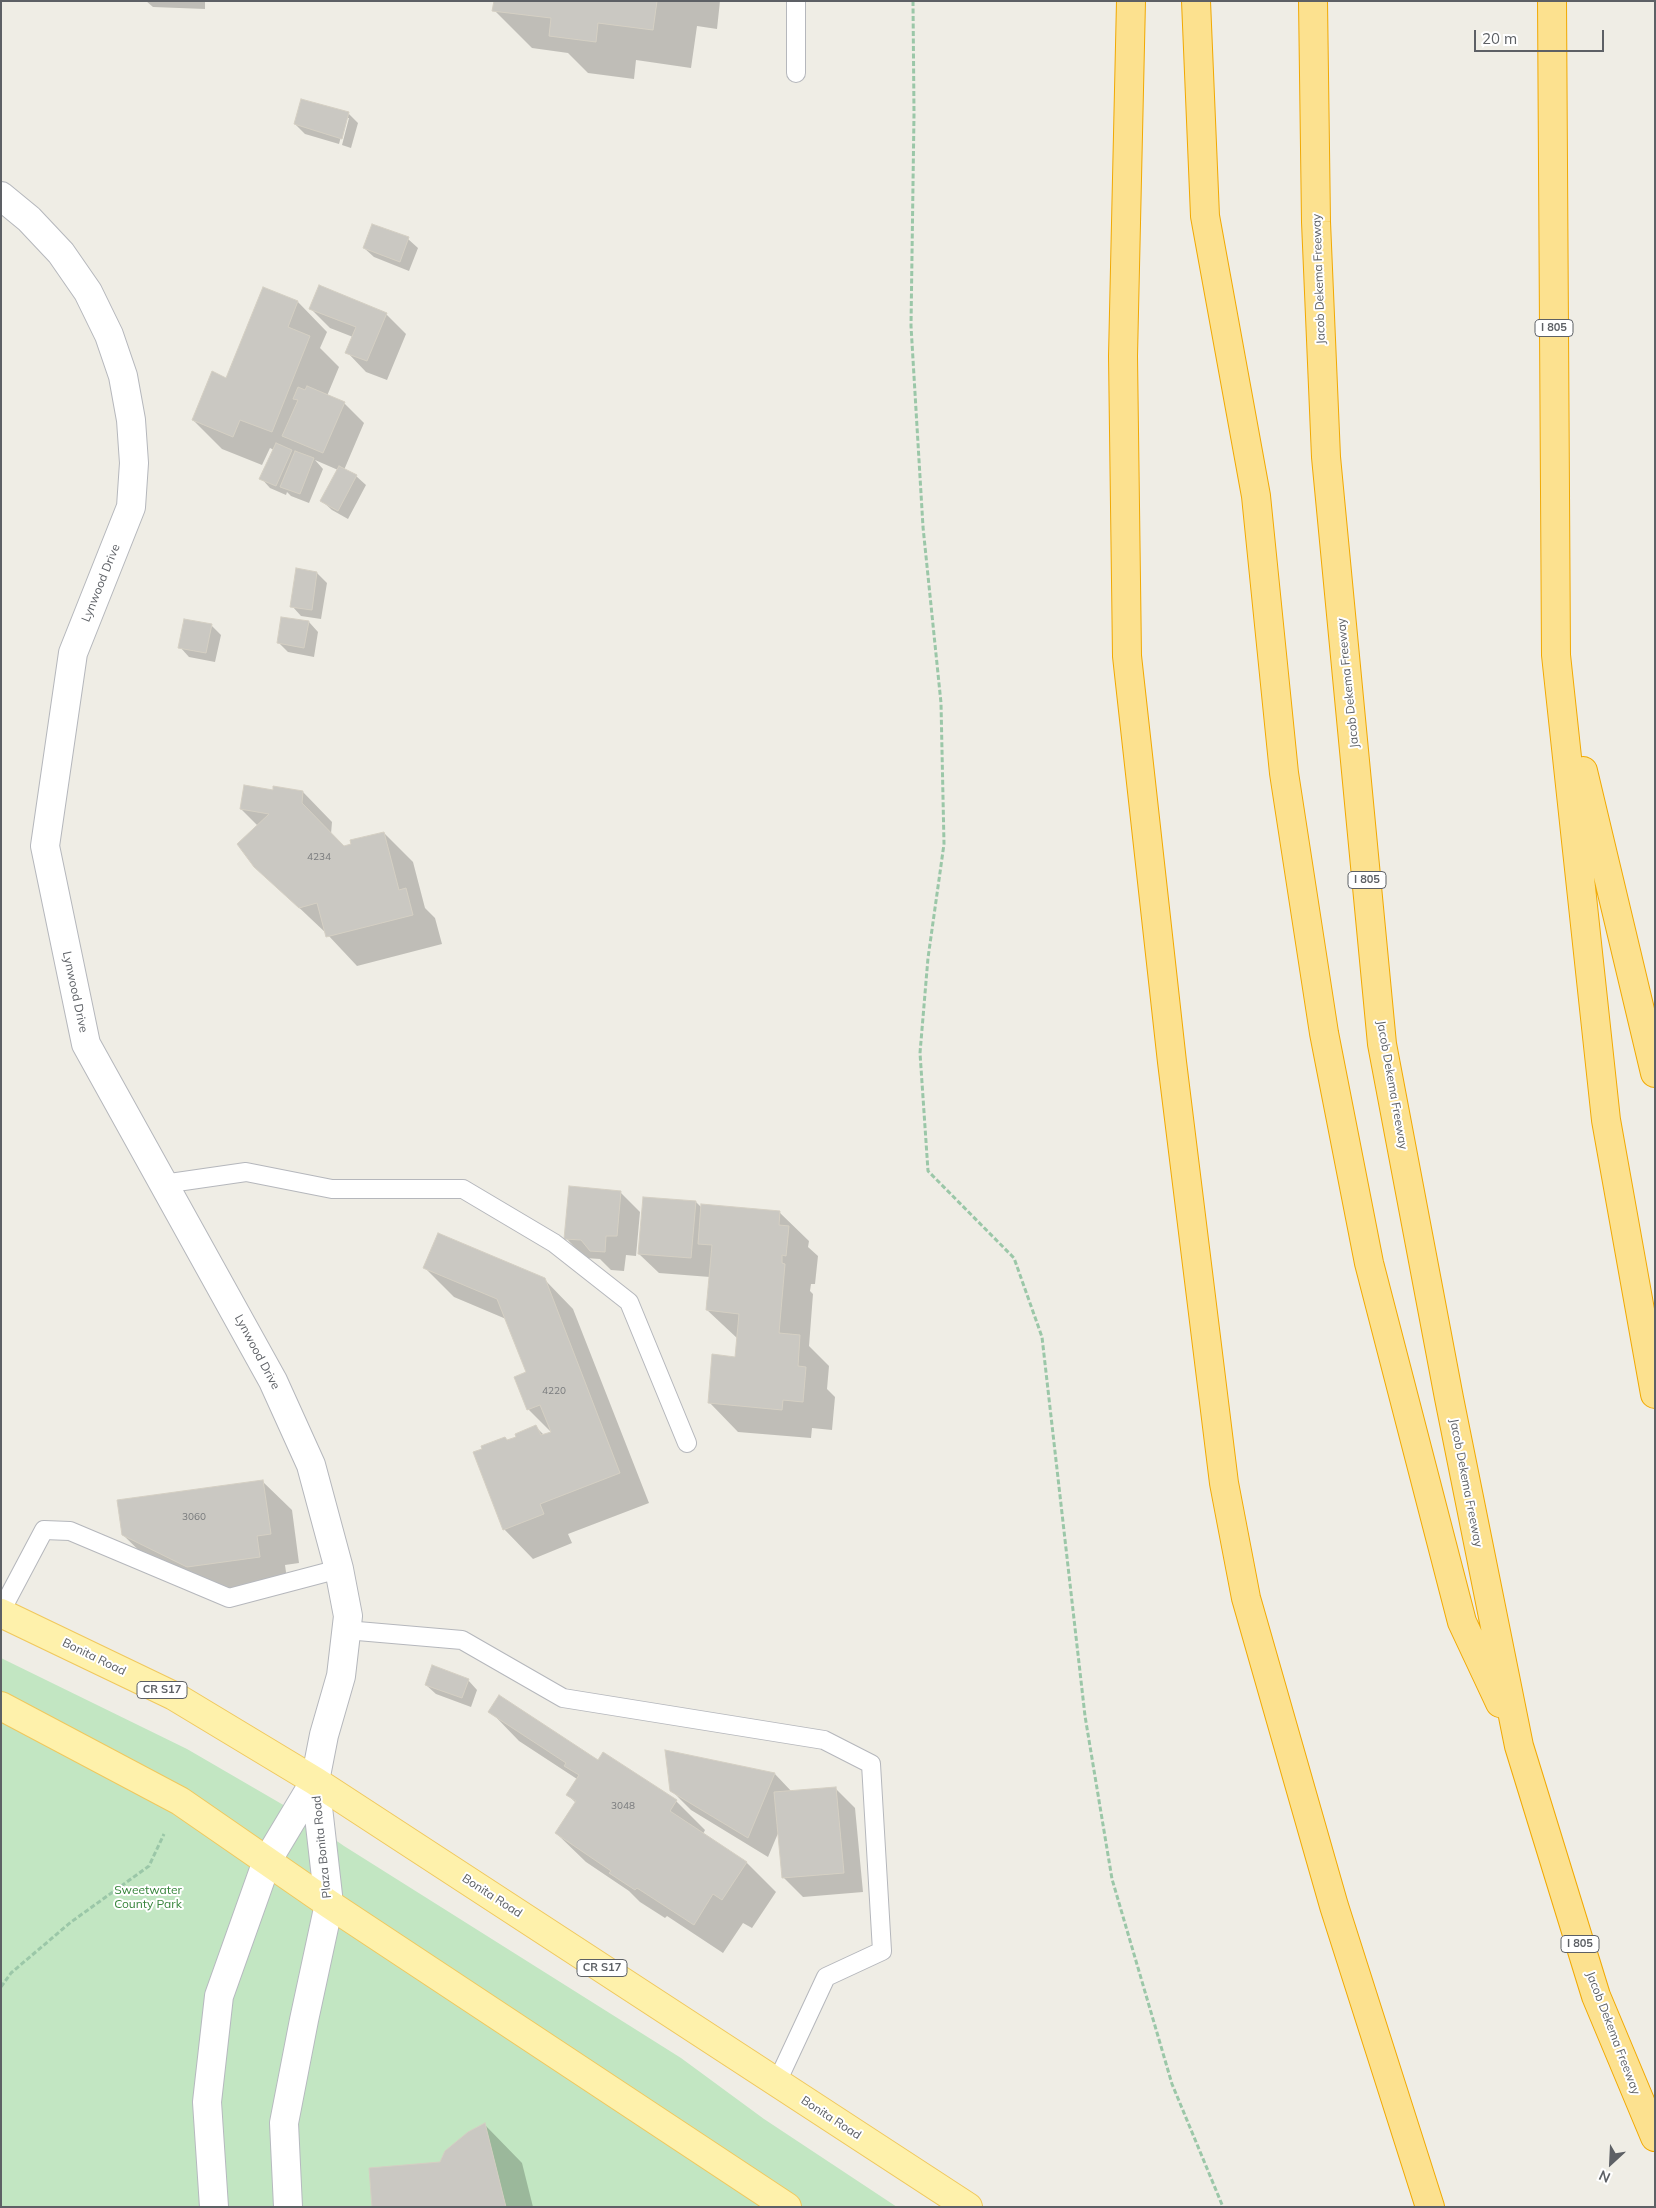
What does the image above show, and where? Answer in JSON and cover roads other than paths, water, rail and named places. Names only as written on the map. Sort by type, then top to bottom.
[{"type":"highway","points":[[1131,1],[1123,356],[1127,656],[1173,1072],[1224,1483],[1251,1617],[1334,1906],[1430,2207]]},
{"type":"highway","points":[[1196,1],[1205,216],[1256,496],[1284,773],[1326,1042],[1369,1263],[1462,1622],[1519,1746]]},
{"type":"highway","name":"Jacob Dekema Freeway","points":[[1314,1],[1316,222],[1326,457],[1382,1044],[1447,1388],[1519,1746],[1596,1996],[1655,2138]]},
{"type":"highway","name":"I 805","points":[[1552,1],[1556,655],[1606,1120],[1655,1394]]},
{"type":"highway","points":[[1556,655],[1655,1073]]},
{"type":"main road","name":"Bonita Road","points":[[1,1612],[174,1696],[315,1781],[968,2207]]},
{"type":"main road","points":[[1,1706],[180,1801],[329,1904],[787,2207]]},
{"type":"street","name":"Lynwood Drive","points":[[1,196],[29,218],[61,253],[88,292],[109,335],[123,376],[131,420],[134,463],[131,507],[73,653],[45,846],[86,1044],[273,1381],[311,1465],[339,1569],[348,1616],[341,1676],[324,1734],[315,1781]]},
{"type":"street","name":"Plaza Bonita Road","points":[[214,2207],[207,2102],[218,1996],[267,1861],[315,1781]]},
{"type":"street","name":"Plaza Bonita Road","points":[[288,2207],[284,2123],[329,1904],[315,1781]]},
{"type":"lane","points":[[796,1],[796,73]]},
{"type":"lane","points":[[163,1184],[246,1172],[332,1189],[463,1188],[554,1243],[629,1302],[687,1442]]},
{"type":"lane","points":[[1,1612],[44,1530],[70,1531],[229,1598],[339,1569]]},
{"type":"lane","points":[[346,1630],[462,1640],[563,1698],[824,1740],[871,1764],[882,1951],[826,1977],[776,2082]]},
{"type":"park label","name":"Sweetwater County Park","points":[[148,1897]]}]
